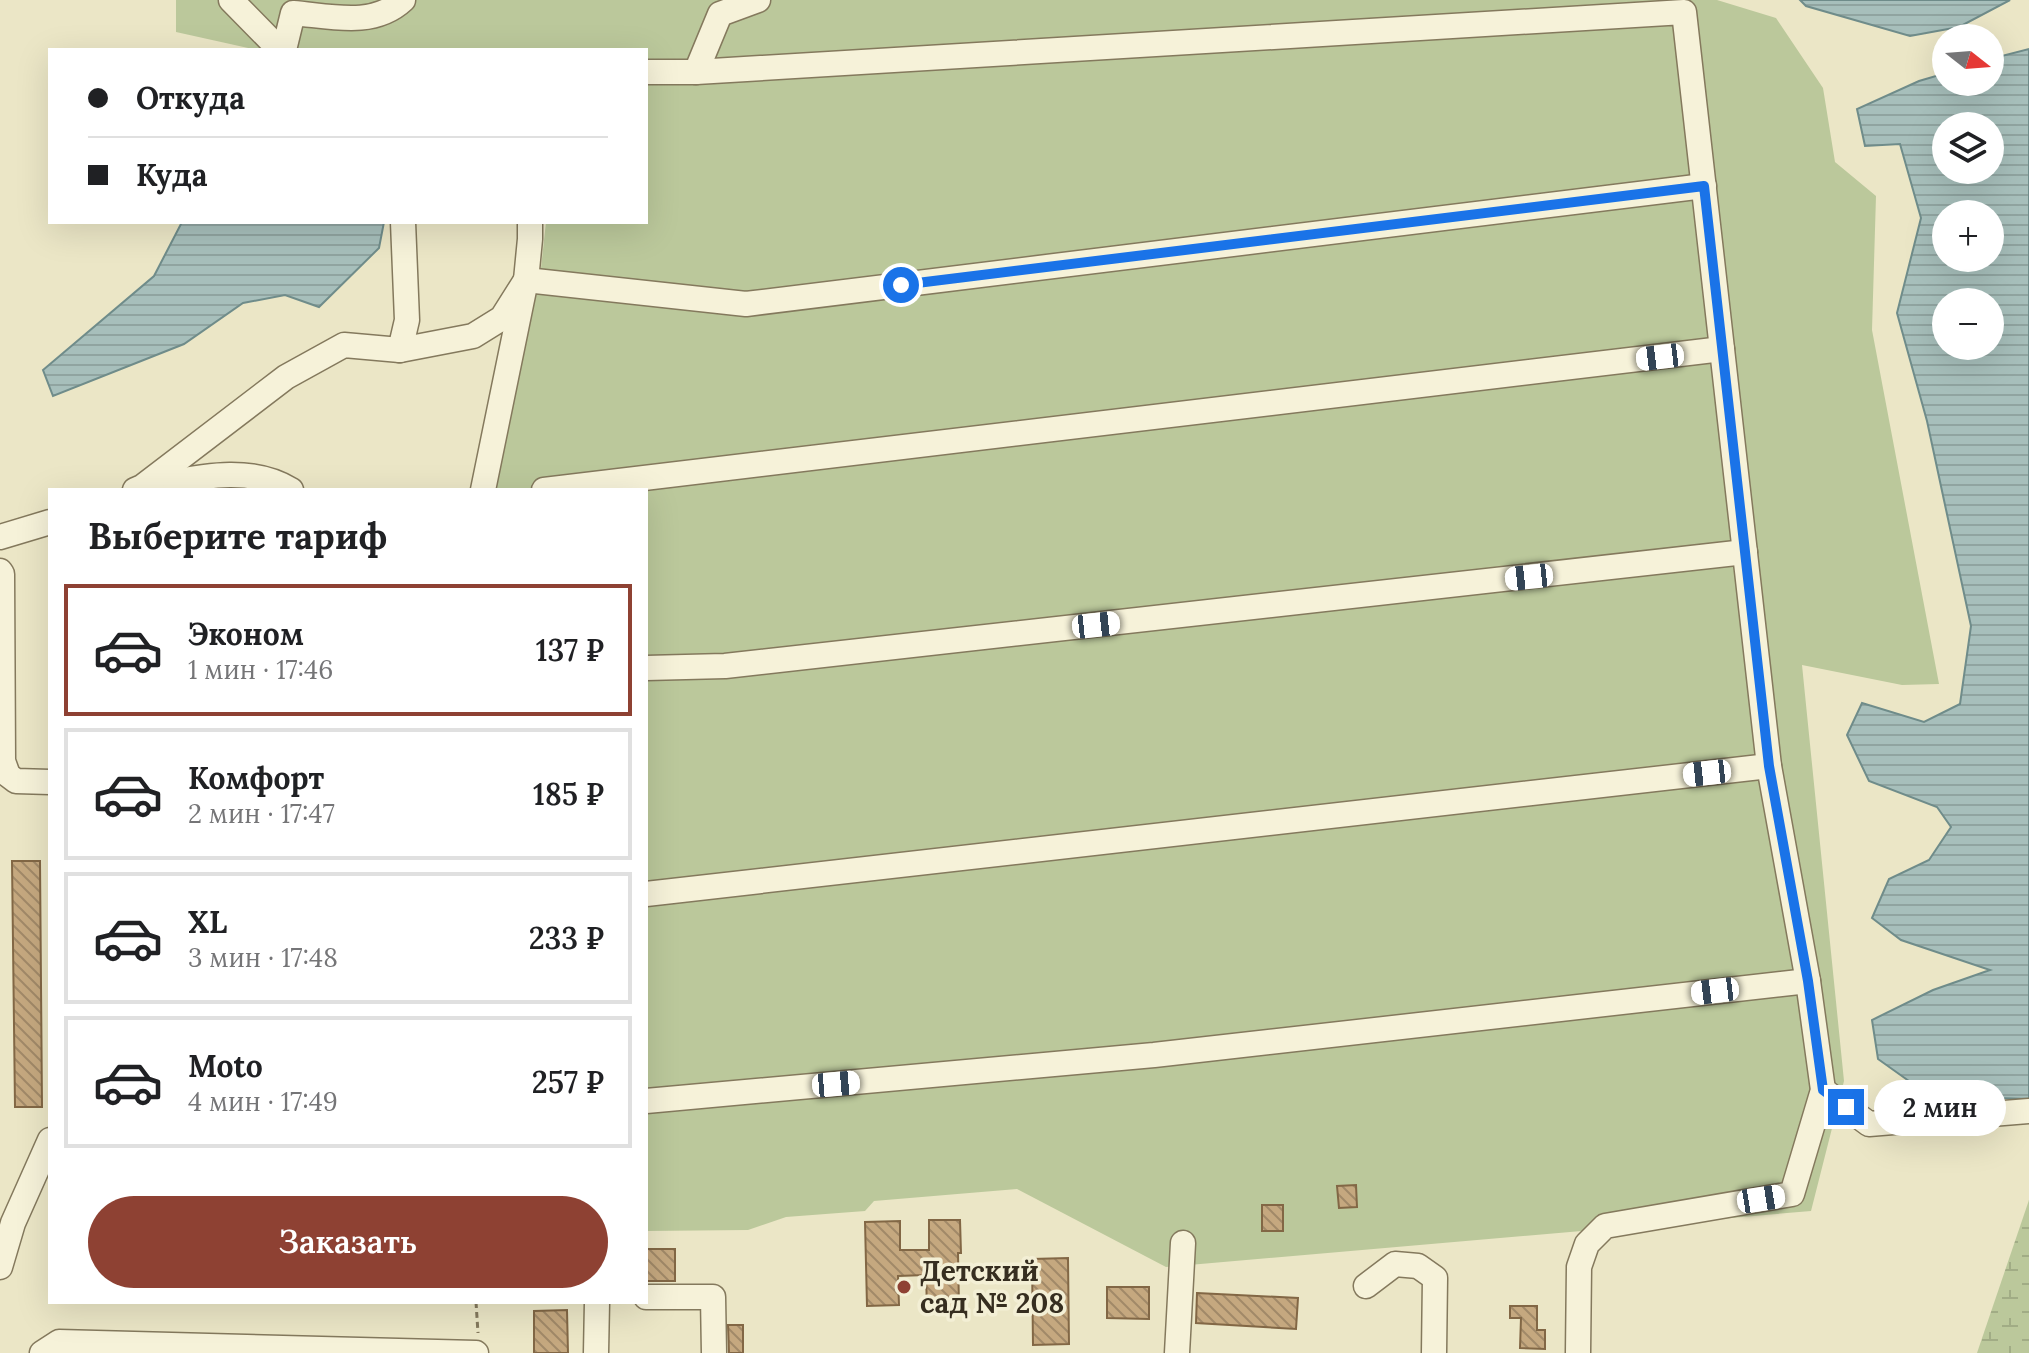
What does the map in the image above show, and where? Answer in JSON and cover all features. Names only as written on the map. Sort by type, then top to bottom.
[{"type":"street","points":[[231,0],[280,48]]},
{"type":"street","points":[[283,48],[293,13],[371,18],[384,14],[403,0]]},
{"type":"street","points":[[696,72],[720,14],[758,0]]},
{"type":"street","points":[[648,72],[696,72],[1684,12],[1769,766],[1808,981],[1823,1090],[1792,1194],[1605,1226],[1587,1244],[1579,1267],[1578,1353]]},
{"type":"street","points":[[526,280],[746,304],[1704,186]]},
{"type":"street","points":[[400,350],[407,320],[403,224]]},
{"type":"street","points":[[483,488],[526,280],[530,224]]},
{"type":"street","points":[[139,488],[286,377],[344,345],[400,350],[473,336],[502,318],[526,280]]},
{"type":"street","points":[[561,488],[1722,349]]},
{"type":"street","points":[[144,488],[221,474],[258,478],[288,488]]},
{"type":"street","points":[[0,537],[48,523]]},
{"type":"street","points":[[648,668],[741,665],[1745,552]]},
{"type":"street","points":[[0,571],[3,761],[8,775],[16,781],[48,782]]},
{"type":"street","points":[[648,894],[1769,766]]},
{"type":"street","points":[[648,1101],[1154,1055],[1808,981]]},
{"type":"street","points":[[1823,1090],[1869,1124],[2029,1111]]},
{"type":"street","points":[[0,1267],[13,1223],[48,1144]]},
{"type":"street","points":[[1177,1353],[1183,1243]]},
{"type":"street","points":[[1366,1286],[1395,1264],[1418,1266],[1435,1278],[1434,1353]]},
{"type":"street","points":[[648,1297],[713,1297],[714,1353]]},
{"type":"street","points":[[596,1353],[597,1304]]},
{"type":"street","points":[[42,1353],[59,1342],[477,1347]]},
{"type":"path","points":[[476,1304],[477,1347]]},
{"type":"green space","points":[[176,0],[1717,0],[1776,18],[1823,88],[1835,162],[1876,196],[1872,330],[1939,684],[1902,685],[1802,665],[1844,1081],[1811,1211],[1166,1267],[1017,1189],[874,1201],[865,1211],[786,1217],[748,1230],[648,1231],[648,488],[493,488],[541,268],[546,224],[648,224],[648,48],[248,48],[176,32]]},
{"type":"green space","points":[[2029,1200],[2029,1353],[1977,1353]]},
{"type":"water","points":[[1800,0],[2010,0],[1965,24],[1932,24],[1932,32],[1910,36],[1806,6]]},
{"type":"water","points":[[2029,49],[2029,1099],[1930,1096],[1878,1059],[1872,1020],[1933,990],[1990,970],[1901,940],[1872,918],[1889,879],[1929,860],[1951,827],[1937,807],[1869,781],[1847,735],[1862,703],[1924,722],[1960,704],[1971,626],[1927,421],[1897,313],[1921,218],[1900,144],[1865,146],[1857,109],[1932,77],[1932,96],[2004,96],[2004,55]]},
{"type":"water","points":[[181,224],[384,224],[379,248],[319,307],[285,295],[243,303],[184,344],[53,396],[43,370],[154,276]]},
{"type":"building","points":[[12,861],[40,861],[42,1107],[15,1107]]},
{"type":"building","points":[[1356,1185],[1357,1207],[1339,1208],[1337,1186]]},
{"type":"building","points":[[1262,1205],[1283,1205],[1283,1231],[1262,1231]]},
{"type":"building","points":[[929,1220],[960,1220],[959,1308],[927,1308],[926,1275],[898,1276],[899,1305],[867,1306],[865,1222],[900,1221],[900,1250],[929,1250]]},
{"type":"building","points":[[648,1249],[675,1249],[675,1281],[648,1281]]},
{"type":"building","points":[[1068,1258],[1069,1344],[1033,1345],[1032,1259]]},
{"type":"building","points":[[1107,1287],[1149,1287],[1149,1319],[1107,1318]]},
{"type":"building","points":[[1197,1293],[1298,1298],[1296,1329],[1196,1323]]},
{"type":"building","points":[[1510,1306],[1537,1306],[1537,1330],[1545,1330],[1545,1349],[1520,1348],[1521,1318],[1510,1318]]},
{"type":"building","points":[[567,1310],[568,1353],[534,1353],[534,1311]]},
{"type":"building","points":[[728,1325],[743,1325],[743,1353],[729,1353]]},
{"type":"place","name":"Детский сад № 208","points":[[904,1287]]},
{"type":"route","points":[[901,285],[1704,186],[1769,766],[1808,981],[1823,1090],[1846,1107]]}]
